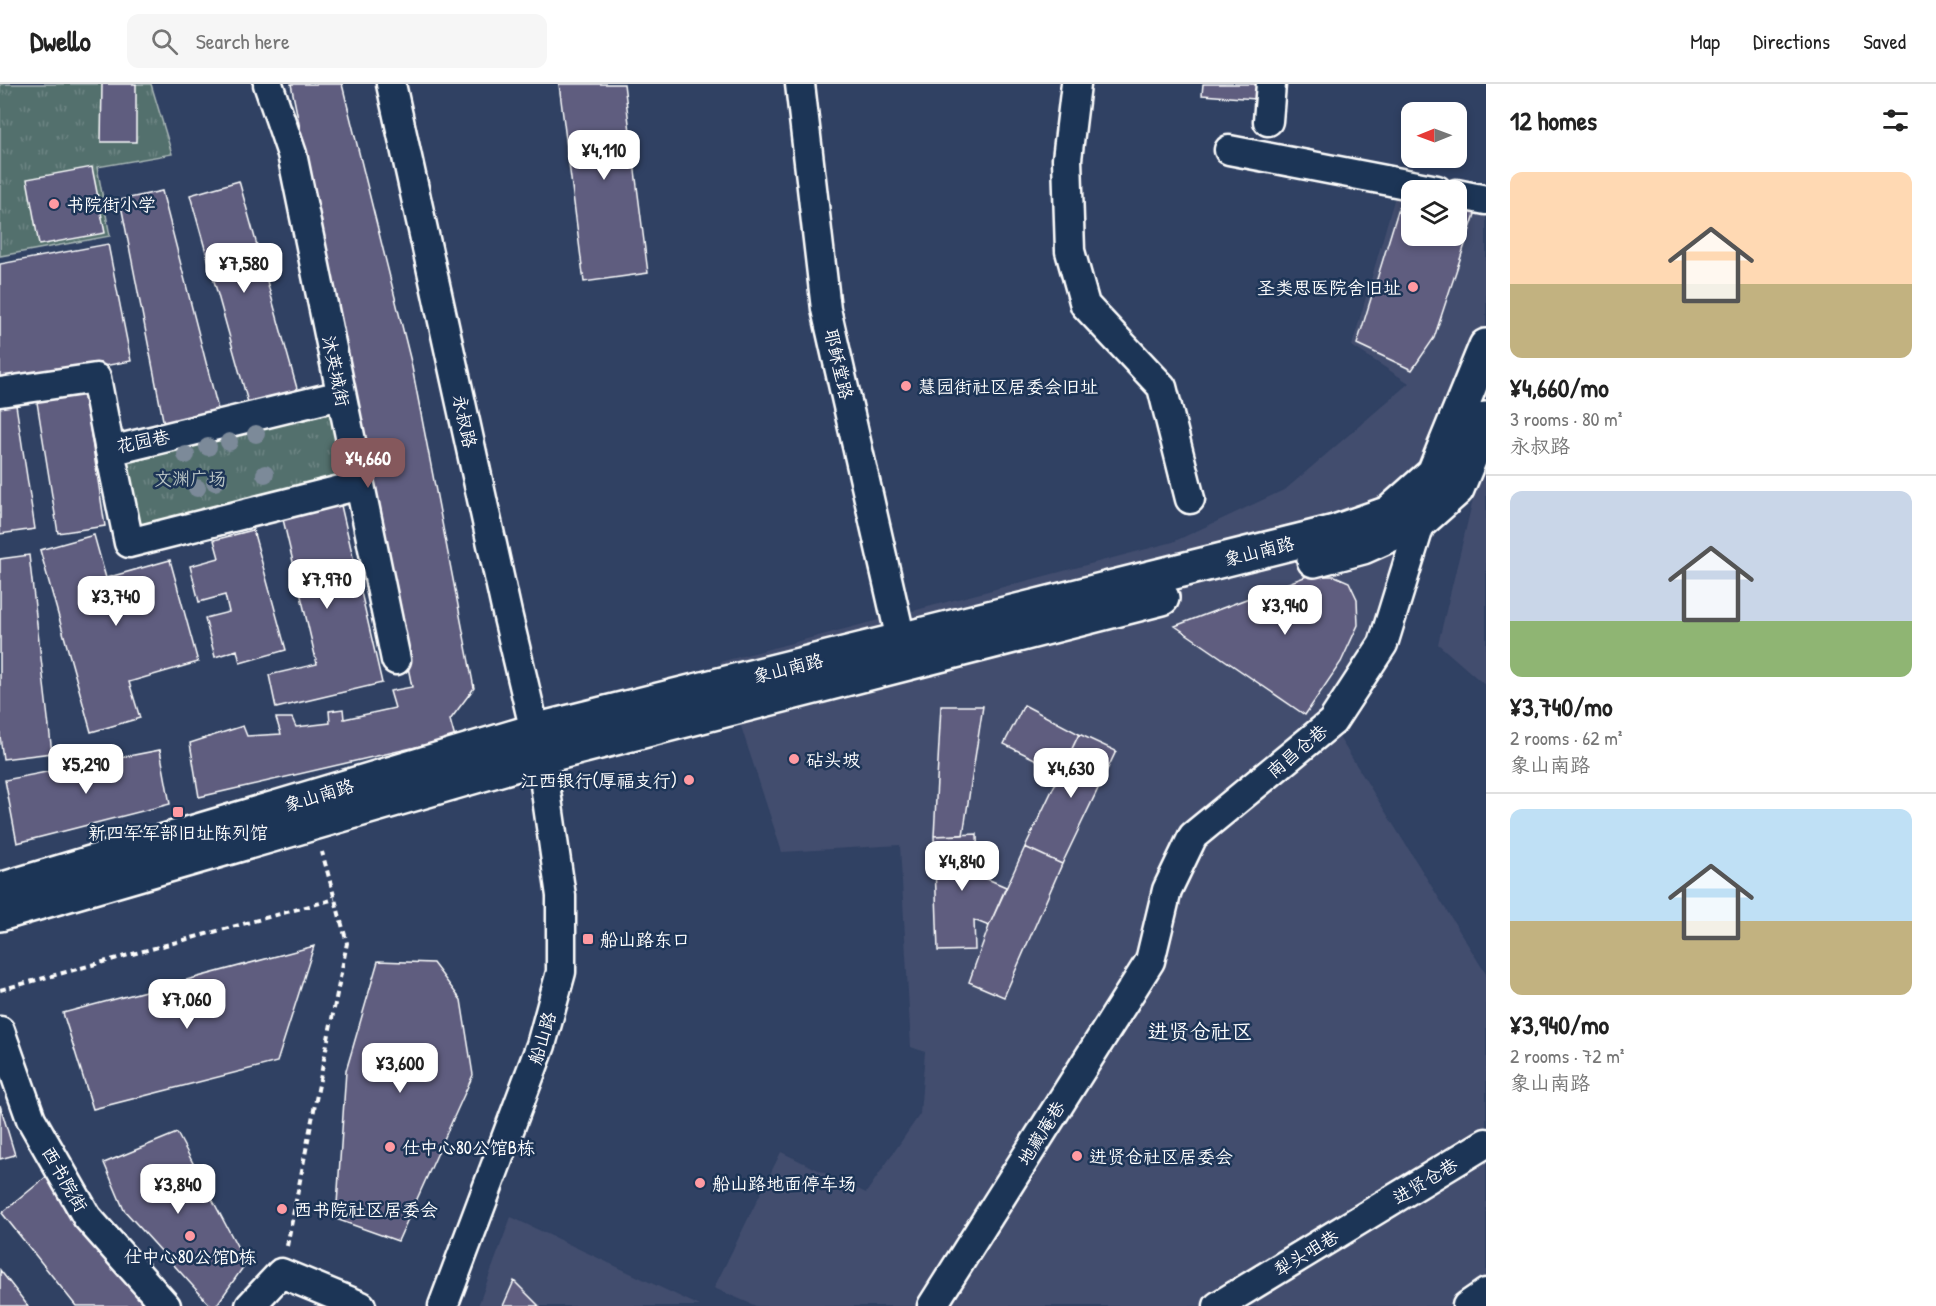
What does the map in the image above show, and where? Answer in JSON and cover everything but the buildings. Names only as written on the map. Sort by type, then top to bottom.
[{"type":"main road","name":"象山南路","points":[[0,890],[538,744],[901,640],[1335,532],[1389,513],[1434,473],[1486,346]]},
{"type":"main road","name":"象山南路","points":[[0,914],[314,823],[538,744],[1364,547],[1421,522],[1457,489],[1486,419]]},
{"type":"street","name":"沐英城街","points":[[268,84],[292,154],[396,660]]},
{"type":"street","name":"永叔路","points":[[391,84],[538,744]]},
{"type":"street","name":"耶稣堂路","points":[[800,84],[826,309],[901,640]]},
{"type":"street","points":[[1076,84],[1067,159],[1070,251],[1085,305],[1162,387],[1190,499]]},
{"type":"street","points":[[1268,121],[1271,84]]},
{"type":"street","points":[[1229,150],[1401,183]]},
{"type":"street","points":[[1467,196],[1486,200]]},
{"type":"street","name":"花园巷","points":[[0,392],[96,378],[110,451],[341,395]]},
{"type":"street","points":[[110,451],[129,543],[360,485]]},
{"type":"street","name":"南昌仓巷","points":[[1150,961],[1167,890],[1193,836],[1332,722],[1383,644],[1421,522]]},
{"type":"street","name":"船山路","points":[[443,1306],[541,1045],[561,972],[561,896],[538,744]]},
{"type":"street","name":"地藏庵巷","points":[[932,1306],[1150,961]]},
{"type":"street","name":"西书院街","points":[[0,1030],[31,1119],[87,1217],[166,1306]]},
{"type":"street","name":"进贤仓巷","points":[[1363,1218],[1486,1143]]},
{"type":"street","name":"犁头咀巷","points":[[1218,1306],[1363,1218]]},
{"type":"street","points":[[250,1306],[281,1273],[361,1306]]},
{"type":"street","points":[[1467,1306],[1486,1293]]},
{"type":"path","points":[[281,1273],[347,943],[314,823]]},
{"type":"path","points":[[0,990],[335,899]]},
{"type":"shaded area","points":[[1398,186],[1401,187],[1401,246],[1467,246],[1467,197],[1486,200],[1486,392],[1394,630],[1337,734],[1486,974],[1486,1285],[1456,1306],[756,1306],[714,1288],[781,1152],[866,1193],[920,1114],[925,1052],[911,1047],[900,845],[782,852],[720,662],[1173,542],[1286,489],[1409,383],[1352,346]]},
{"type":"shaded area","points":[[1486,446],[1486,686],[1438,644]]},
{"type":"shaded area","points":[[511,1217],[700,1306],[478,1306]]},
{"type":"green space","name":"书院街小学","points":[[0,84],[151,84],[172,154],[97,167],[110,236],[0,256]]},
{"type":"green space","name":"文渊广场","points":[[329,406],[346,481],[135,531],[118,456]]},
{"type":"place","name":"书院街小学","points":[[54,204]]},
{"type":"place","name":"圣类思医院舍旧址","points":[[1413,287]]},
{"type":"place","name":"慧园街社区居委会旧址","points":[[906,386]]},
{"type":"place","name":"砧头坡","points":[[794,759]]},
{"type":"place","name":"江西银行(厚福支行)","points":[[689,780]]},
{"type":"place","name":"新四军军部旧址陈列馆","points":[[178,812]]},
{"type":"place","name":"船山路东口","points":[[588,939]]},
{"type":"place","name":"仕中心80公馆B栋","points":[[390,1147]]},
{"type":"place","name":"进贤仓社区居委会","points":[[1077,1156]]},
{"type":"place","name":"船山路地面停车场","points":[[700,1183]]},
{"type":"place","name":"西书院社区居委会","points":[[282,1209]]},
{"type":"place","name":"仕中心80公馆D栋","points":[[190,1236]]},
{"type":"district","name":"进贤仓社区","points":[[1200,1031]]}]
